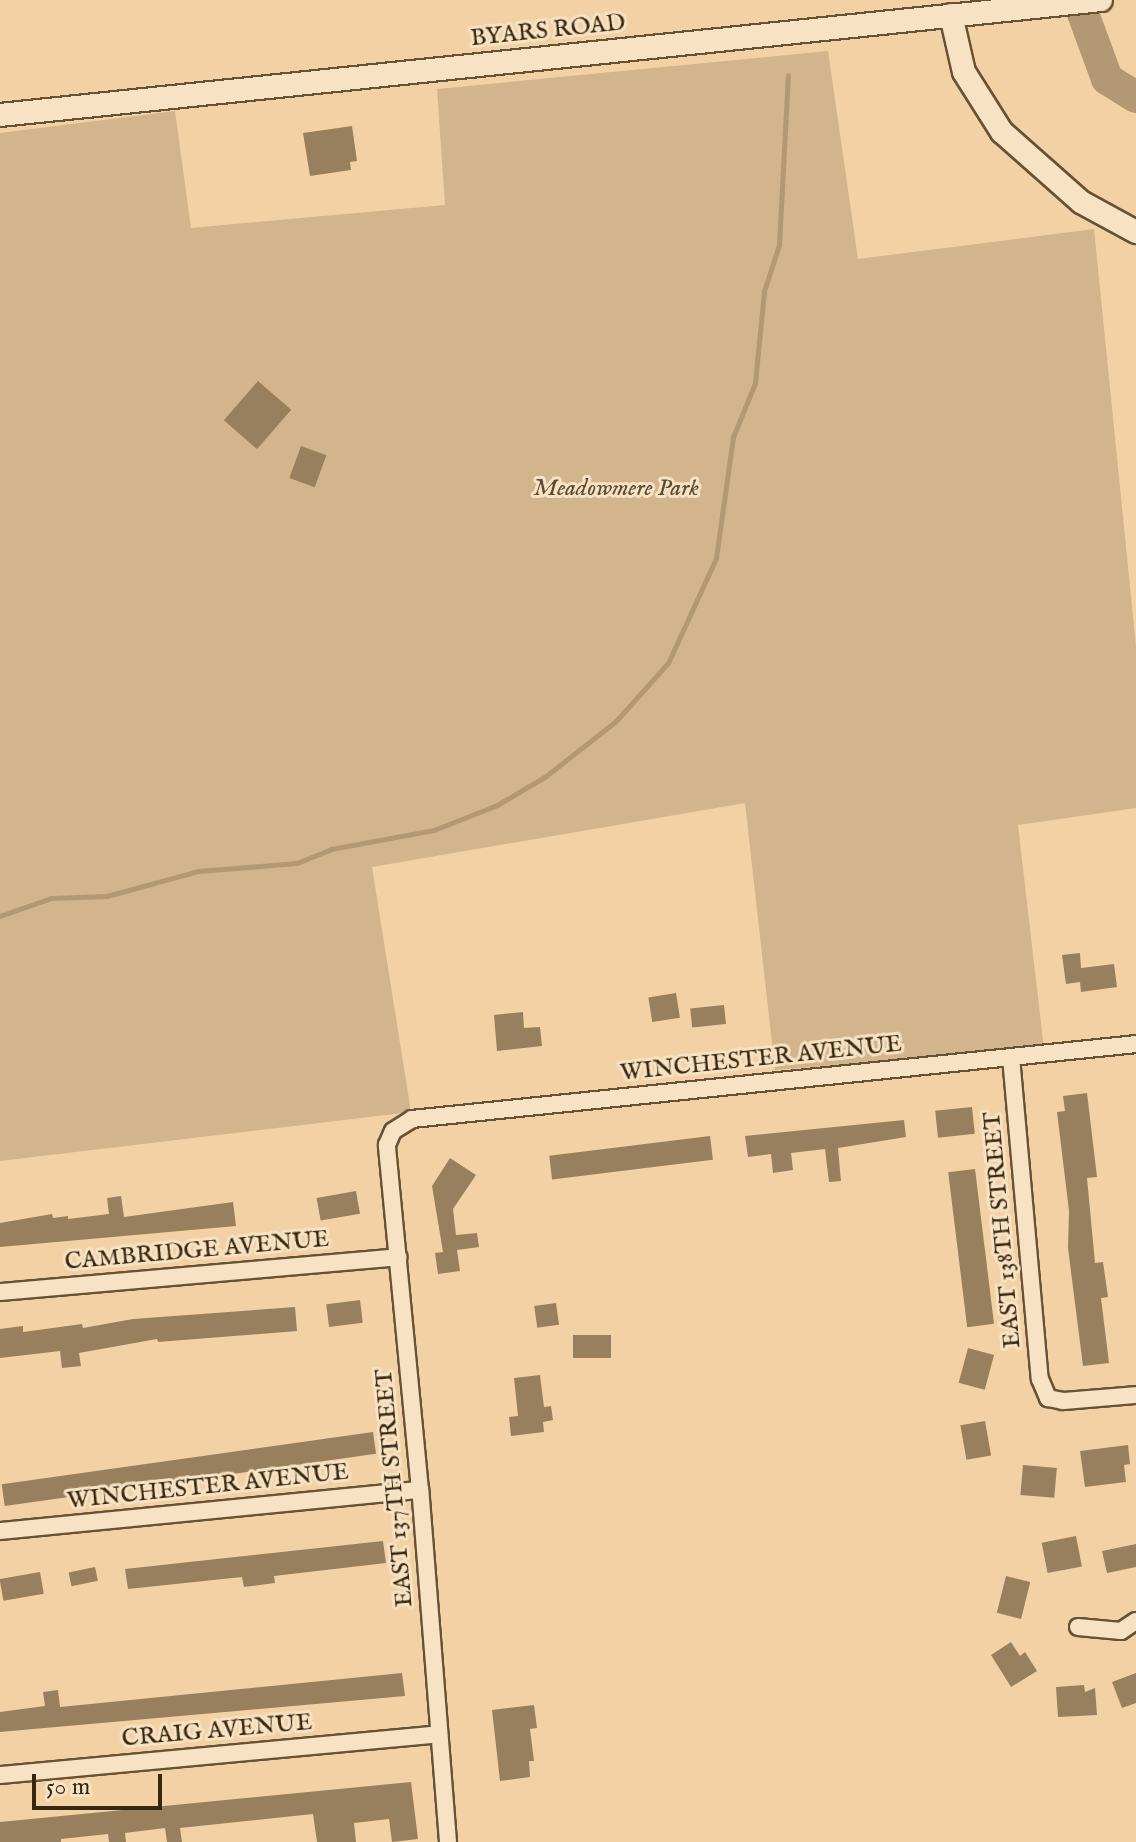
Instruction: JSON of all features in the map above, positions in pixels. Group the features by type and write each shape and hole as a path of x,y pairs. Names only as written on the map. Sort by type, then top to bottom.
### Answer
{"street":[{"name":"BYARS ROAD","path":"0,115 1101,0"},
{"path":"951,15 964,72 1002,132 1081,202 1136,232"},
{"name":"WINCHESTER AVENUE","path":"393,1131 412,1119 1136,1044"},
{"name":"EAST 138TH STREET","path":"1011,1057 1040,1379 1048,1398 1063,1401 1136,1395"},
{"name":"EAST 137TH STREET","path":"393,1131 387,1145 420,1490 448,1842"},
{"name":"CAMBRIDGE AVENUE","path":"0,1292 398,1257"},
{"name":"WINCHESTER AVENUE","path":"0,1531 420,1490"},
{"path":"1078,1627 1121,1631 1136,1621"},
{"name":"CRAIG AVENUE","path":"0,1775 439,1734"}],"green space":[{"name":"Meadowmere Park","path":"828,51 858,259 1094,229 1136,646 1136,808 1018,825 1044,1049 775,1070 745,803 372,867 411,1112 0,1161 0,133 175,111 191,228 445,205 437,89"}],"building":[{"path":"352,126 357,161 350,162 351,170 310,176 303,133"},
{"path":"258,381 291,410 257,449 224,420"},
{"path":"301,446 326,455 315,487 289,478"},
{"path":"1080,953 1081,968 1114,964 1117,987 1081,992 1080,982 1066,984 1062,955"},
{"path":"676,993 680,1018 652,1022 648,997"},
{"path":"724,1005 726,1024 692,1027 690,1009"},
{"path":"523,1012 524,1028 540,1027 542,1046 497,1051 494,1015"},
{"path":"1087,1093 1097,1177 1087,1178 1095,1263 1103,1262 1108,1297 1101,1298 1109,1363 1083,1366 1068,1248 1069,1211 1057,1112 1065,1111 1063,1096"},
{"path":"972,1107 975,1134 938,1138 935,1111"},
{"path":"904,1120 906,1137 838,1148 841,1181 829,1182 825,1149 791,1153 793,1170 773,1173 771,1154 748,1157 745,1136"},
{"path":"710,1136 713,1160 552,1180 549,1156"},
{"path":"450,1158 476,1175 453,1209 456,1235 477,1233 479,1247 457,1250 460,1271 438,1274 435,1253 443,1252 432,1186"},
{"path":"975,1169 994,1324 967,1327 948,1172"},
{"path":"356,1191 360,1214 321,1221 317,1198"},
{"path":"121,1196 124,1217 233,1202 236,1226 0,1247 0,1223 52,1214 53,1218 68,1216 68,1219 109,1214 107,1198"},
{"path":"360,1300 363,1323 329,1327 326,1304"},
{"path":"556,1303 559,1325 537,1328 534,1306"},
{"path":"295,1307 297,1331 158,1342 157,1339 79,1353 81,1366 62,1368 60,1351 0,1358 0,1329 23,1326 23,1332 82,1324 83,1328 133,1319"},
{"path":"573,1335 611,1335 611,1358 573,1358"},
{"path":"968,1348 994,1355 985,1390 959,1383"},
{"path":"540,1375 544,1407 551,1406 553,1420 543,1422 544,1432 511,1436 509,1417 518,1416 514,1378"},
{"path":"985,1421 991,1455 966,1460 960,1425"},
{"path":"373,1432 376,1454 5,1506 2,1484"},
{"path":"1128,1445 1130,1464 1124,1465 1126,1482 1085,1487 1080,1451"},
{"path":"1023,1465 1057,1468 1054,1498 1020,1495"},
{"path":"1076,1536 1082,1566 1048,1573 1042,1543"},
{"path":"383,1541 386,1563 274,1576 275,1583 244,1587 242,1577 128,1589 125,1569"},
{"path":"1136,1544 1136,1567 1107,1573 1102,1551"},
{"path":"95,1567 98,1581 72,1586 69,1573"},
{"path":"40,1572 44,1594 3,1601 0,1579"},
{"path":"1006,1576 1030,1582 1021,1619 997,1613"},
{"path":"1011,1642 1020,1656 1025,1652 1037,1671 1011,1687 991,1655"},
{"path":"402,1673 405,1696 0,1732 0,1712 45,1706 43,1692 58,1690 60,1707"},
{"path":"1136,1673 1136,1703 1122,1708 1112,1682"},
{"path":"1084,1685 1085,1692 1095,1688 1097,1715 1058,1717 1056,1687"},
{"path":"534,1705 537,1728 530,1729 534,1761 529,1761 530,1777 500,1781 492,1710"},
{"path":"411,1782 418,1839 392,1842 389,1819 354,1823 356,1842 317,1842 313,1814 180,1828 182,1842 167,1842 165,1828 125,1833 126,1842 109,1842 108,1834 61,1839 61,1842 0,1842 0,1822"}],"waterway":[{"path":"1078,0 1107,79 1136,97"},
{"path":"0,916 51,898 107,896 198,871 297,863 331,849 434,830 497,805 546,776 616,721 668,663 716,558 733,437 755,383 764,291 779,245 788,75"}]}
